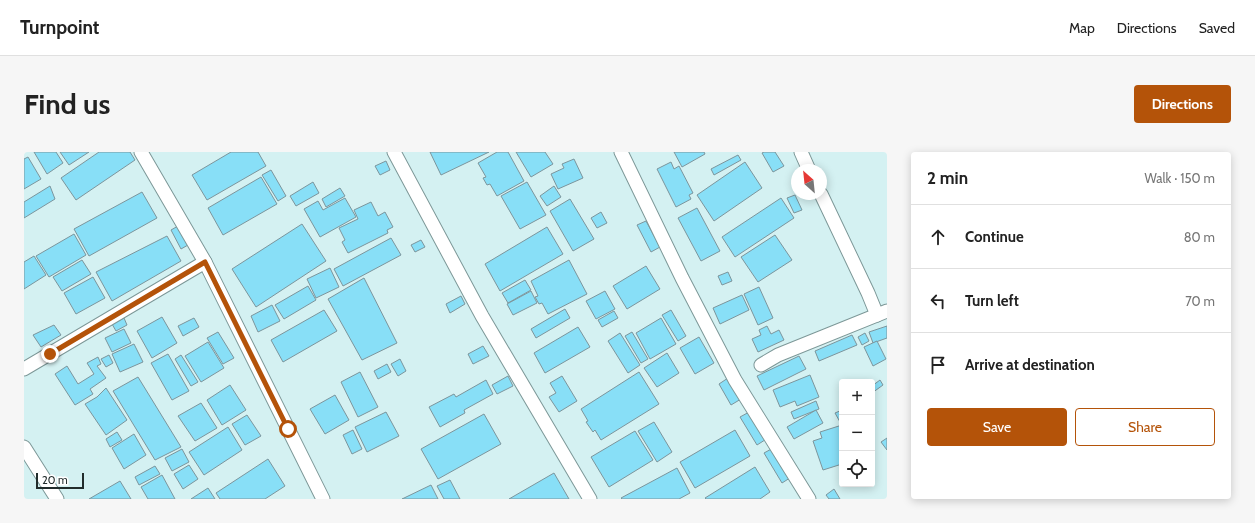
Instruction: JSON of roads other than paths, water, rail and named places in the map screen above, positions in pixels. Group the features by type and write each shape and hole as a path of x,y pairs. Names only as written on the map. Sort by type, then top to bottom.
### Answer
{"street":[{"path":"141,152 205,262 323,499"},
{"path":"394,152 482,316 590,499"},
{"path":"621,152 682,278 735,380 809,499"},
{"path":"801,152 806,164"},
{"path":"761,365 778,355 882,313 868,293 824,200"},
{"path":"24,369 205,262"},
{"path":"24,447 57,499"}]}
